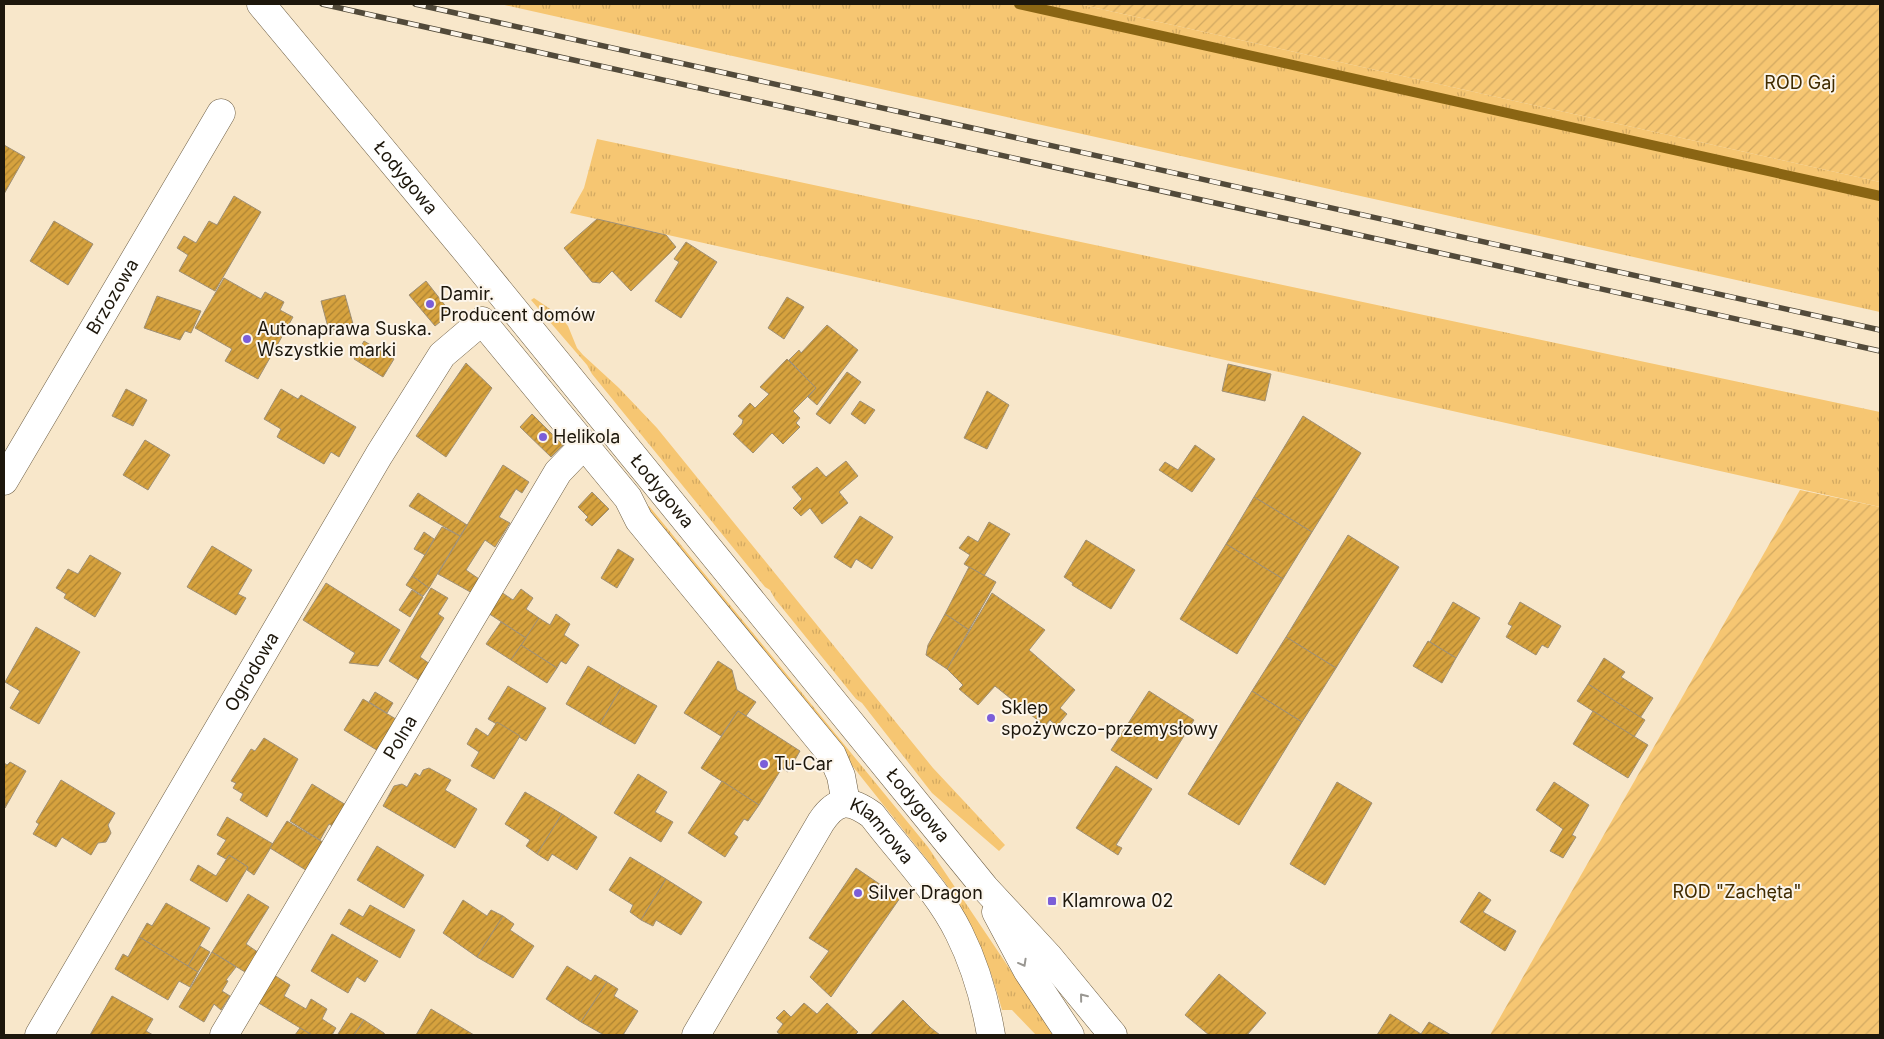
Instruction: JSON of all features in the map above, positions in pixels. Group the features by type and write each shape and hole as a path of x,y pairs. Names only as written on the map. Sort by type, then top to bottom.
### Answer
{"street":[{"name":"Łodygowa","path":"261,4 468,253 985,888 1048,956 1113,1035"},
{"name":"Brzozowa","path":"4,481 221,113"},
{"name":"Ogrodowa","path":"39,1035 379,455 442,355 482,321 584,445"},
{"path":"584,445 628,498 639,520 832,755 842,776 846,803"},
{"name":"Polna","path":"224,1035 558,472 584,445"},
{"name":"Klamrowa","path":"696,1035 821,822 831,809 846,803 862,808 872,815 927,885 958,932 980,986 992,1035"},
{"name":"Łodygowa","path":"985,888 1027,970 1070,1035"}],"green space":[{"path":"500,4 1078,4 1880,182 1880,312"},
{"name":"ROD Gaj","path":"1078,4 1880,4 1880,182"},
{"path":"597,139 1880,412 1880,507 570,213 584,188"},
{"path":"534,298 559,315 568,326 577,348 583,355 619,388 657,428 933,768 1005,845 999,851 932,793 862,703 856,699 775,599 770,590 765,587 592,374 587,365 531,300"},
{"name":"ROD \"Zachęta\"","path":"1800,490 1880,507 1880,1035 1490,1035"},
{"path":"649,506 928,847 1054,1035 1036,1035 1012,1010 1002,1010 992,976 979,943 944,881 647,508"}],"building":[{"path":"4,145 25,157 4,194"},
{"path":"234,196 261,212 215,291 179,271 188,255 177,248 184,236 196,243 209,221 217,225"},
{"path":"597,219 666,235 676,247 631,291 612,271 600,283 592,282 564,248"},
{"path":"54,221 93,244 68,285 30,261"},
{"path":"686,242 717,262 681,318 655,301 679,262 674,259"},
{"name":"Autonaprawa Suska. Wszystkie marki","path":"224,278 261,299 265,292 284,302 280,310 293,317 258,379 225,361 232,349 195,328"},
{"name":"Damir. Producent domów","path":"426,281 451,313 435,326 409,295"},
{"path":"345,295 353,324 329,331 321,301"},
{"path":"157,296 201,311 191,333 185,331 180,340 144,328"},
{"path":"787,297 804,307 784,339 768,328"},
{"path":"827,325 858,350 817,405 808,397 816,388 789,360 799,350 801,353"},
{"path":"364,341 394,359 383,377 354,359"},
{"path":"787,359 816,388 793,411 800,418 796,423 800,427 783,444 772,433 753,453 733,434 742,424 743,420 738,416 750,403 755,408 769,394 760,387"},
{"path":"466,363 492,388 446,457 416,436"},
{"path":"1228,364 1271,374 1265,401 1222,391"},
{"path":"847,372 861,382 830,424 816,414"},
{"path":"126,389 147,400 133,426 112,416"},
{"path":"281,389 298,399 301,395 356,427 339,457 331,452 324,464 277,437 281,429 264,419"},
{"path":"987,391 1009,405 987,449 964,438"},
{"path":"860,401 875,410 865,424 851,414"},
{"path":"532,414 563,445 551,457 520,427"},
{"path":"1303,416 1361,453 1312,532 1254,497"},
{"path":"145,440 170,455 148,490 123,475"},
{"path":"1195,445 1215,459 1192,492 1159,470 1165,462 1178,470"},
{"path":"846,461 858,476 839,492 848,503 822,524 810,508 801,516 793,508 802,499 792,487 817,467 826,477"},
{"path":"503,465 529,482 522,493 516,489 499,517 510,523 495,547 485,540 466,570 482,581 474,594 438,574"},
{"path":"592,492 609,509 592,526 585,520 588,517 578,507"},
{"path":"418,493 467,525 460,536 409,506"},
{"path":"1254,497 1312,532 1283,579 1226,544"},
{"path":"860,516 893,537 872,569 856,559 851,568 834,557"},
{"path":"989,522 1010,534 984,576 964,564 970,555 959,548 968,536 978,542"},
{"path":"442,527 460,536 429,588 412,576"},
{"path":"424,532 434,539 425,555 414,549"},
{"path":"1348,535 1399,567 1336,668 1286,637"},
{"path":"1086,540 1135,570 1111,609 1072,585 1073,583 1064,577"},
{"path":"1226,544 1283,579 1237,654 1180,619"},
{"path":"212,546 252,570 238,594 246,598 236,615 187,587"},
{"path":"618,549 634,559 617,588 601,578"},
{"path":"90,555 121,573 95,617 64,598 66,594 56,588 68,569 78,574"},
{"path":"969,567 996,582 969,630 945,614"},
{"path":"412,576 429,588 423,596 406,585"},
{"path":"326,583 400,630 378,666 349,663 355,653 303,620"},
{"path":"431,588 448,598 438,614 444,618 420,657 430,664 420,681 389,661"},
{"path":"521,589 533,598 526,609 539,618 526,638 488,613 501,592 513,600"},
{"path":"412,590 423,597 410,617 399,610"},
{"path":"992,593 1045,630 1029,650 1075,690 1060,708 1067,714 1057,726 1050,720 1045,726 995,686 978,705 959,689 963,685 947,669"},
{"path":"1453,602 1480,618 1456,658 1430,642"},
{"path":"1520,602 1561,626 1548,648 1542,645 1536,655 1506,637 1512,626 1508,624"},
{"path":"556,614 570,624 564,635 579,645 566,664 561,661 557,668 521,645 539,618 550,625"},
{"path":"945,614 969,630 947,669 926,655 928,645"},
{"path":"501,622 526,638 511,660 486,644"},
{"path":"36,627 80,652 39,724 10,708 20,691 5,682"},
{"path":"1286,637 1336,668 1302,722 1252,691"},
{"path":"1428,641 1456,658 1442,683 1413,666"},
{"path":"521,645 557,668 547,683 511,660"},
{"path":"1604,658 1625,672 1621,677 1653,698 1640,718 1588,684"},
{"path":"718,661 732,670 737,690 756,702 746,716 738,711 721,736 684,713"},
{"path":"588,666 622,686 600,724 566,704"},
{"path":"1588,684 1645,720 1634,737 1577,701"},
{"path":"508,686 546,708 526,741 488,719"},
{"path":"622,686 657,706 635,744 600,724"},
{"path":"1149,691 1194,720 1157,779 1111,750"},
{"path":"1252,691 1302,722 1239,825 1188,794"},
{"path":"375,692 393,703 387,713 369,702"},
{"path":"363,699 399,721 380,752 344,730"},
{"path":"738,711 800,751 788,772 782,768 759,805 701,768"},
{"path":"1593,711 1648,745 1628,778 1573,744"},
{"path":"497,722 520,736 494,779 471,766 479,752 467,744 476,728 488,736"},
{"path":"264,738 298,759 267,817 240,800 243,794 233,788 236,783 231,781 251,749 255,751"},
{"path":"10,762 26,771 5,808 4,763 7,765"},
{"path":"1116,766 1152,789 1116,845 1122,848 1118,855 1076,828"},
{"path":"429,768 451,780 445,790 477,809 455,848 383,806 394,786 402,784 407,787 415,773 420,776 423,770"},
{"path":"638,774 667,792 655,812 673,822 661,842 614,813"},
{"path":"61,780 115,813 108,825 111,833 106,842 98,843 91,855 62,837 56,847 33,834 39,824 36,822"},
{"path":"722,781 759,805 748,821 744,819 734,834 738,837 725,857 688,833"},
{"path":"1337,782 1372,803 1325,885 1290,864"},
{"path":"1554,782 1589,805 1572,835 1576,837 1563,858 1550,851 1563,829 1536,810"},
{"path":"312,784 346,805 333,826 329,824 320,840 290,821"},
{"path":"525,792 562,814 537,854 526,846 530,840 505,824"},
{"path":"562,814 597,837 577,870 552,854 548,861 537,854"},
{"path":"227,817 273,844 254,875 247,870 248,867 229,855 226,859 217,854 226,840 217,835"},
{"path":"287,821 326,844 309,872 270,848"},
{"path":"377,846 424,875 404,908 357,880"},
{"path":"229,855 248,867 227,902 190,880 198,865 216,876"},
{"path":"630,857 666,879 641,920 630,912 633,905 609,890"},
{"path":"856,868 900,898 831,997 810,977 829,951 809,938"},
{"path":"666,879 702,902 681,935 656,920 653,926 641,920"},
{"path":"1479,892 1491,900 1483,912 1516,931 1505,951 1460,922"},
{"path":"248,894 269,907 246,944 262,955 250,975 212,952"},
{"path":"463,900 487,916 491,910 503,916 477,957 443,933"},
{"path":"166,903 210,928 188,966 139,937 147,923 152,926"},
{"path":"370,905 415,930 400,958 340,924 349,909 363,917"},
{"path":"503,916 514,924 510,930 534,946 513,978 477,957"},
{"path":"332,934 378,961 365,982 357,977 348,993 311,971"},
{"path":"139,937 198,972 190,987 179,981 168,1000 115,969 123,954 128,957"},
{"path":"200,946 210,952 198,972 188,966"},
{"path":"212,952 236,967 226,980 228,981 222,991 230,996 221,1010 214,1004 204,1022 179,1007"},
{"path":"567,966 591,981 595,975 607,982 581,1022 546,999"},
{"path":"1219,974 1266,1013 1247,1035 1209,1035 1185,1015"},
{"path":"274,975 290,985 284,996 306,1009 311,999 327,1009 322,1019 336,1028 332,1035 312,1035 257,1002"},
{"path":"607,982 618,989 614,996 638,1011 623,1035 604,1035 581,1022"},
{"path":"112,996 153,1019 146,1031 153,1035 90,1035"},
{"path":"903,1000 931,1028 940,1035 870,1035"},
{"path":"804,1003 817,1014 827,1003 858,1032 855,1035 781,1035 777,1032 783,1024 776,1018 784,1010 791,1017"},
{"path":"431,1009 474,1035 416,1035"},
{"path":"351,1013 364,1020 354,1035 338,1034"},
{"path":"1390,1014 1421,1034 1429,1022 1451,1035 1377,1035"},
{"path":"364,1020 384,1033 385,1035 354,1035"},
{"path":"300,1028 312,1035 295,1035"}],"waterway":[{"path":"1019,4 1880,196"}],"railway":[{"path":"322,4 1880,351"},
{"path":"415,4 1880,330"}],"place":[{"name":"Damir. Producent domów","path":"430,304"},
{"name":"Autonaprawa Suska. Wszystkie marki","path":"247,339"},
{"name":"Helikola","path":"543,437"},
{"name":"Sklep spożywczo-przemysłowy","path":"991,718"},
{"name":"Tu-Car","path":"764,764"},
{"name":"Silver Dragon","path":"858,893"},
{"name":"Klamrowa 02","path":"1052,901"}]}
